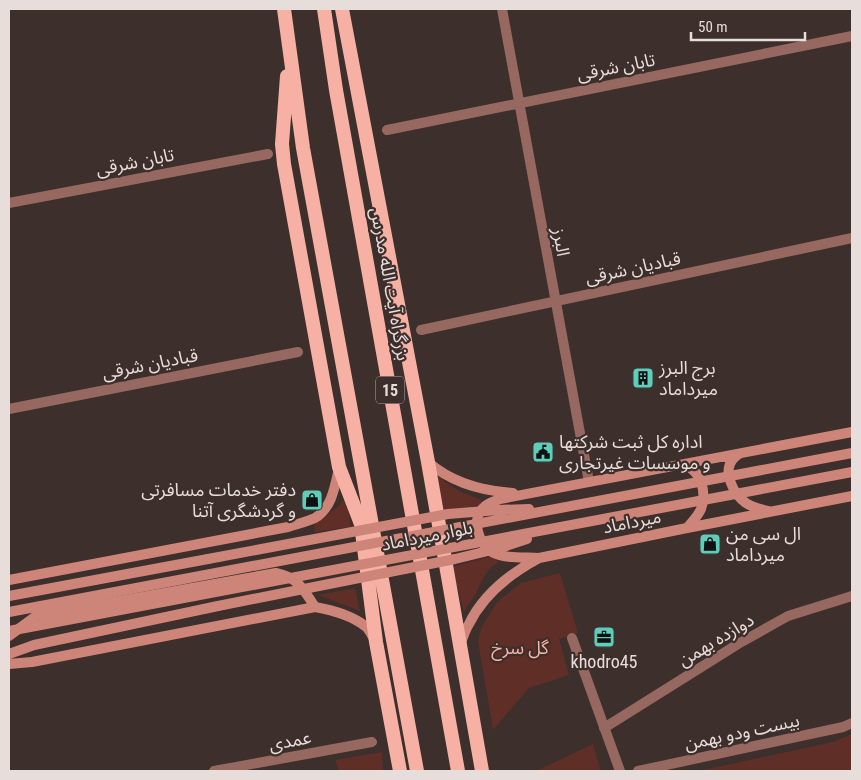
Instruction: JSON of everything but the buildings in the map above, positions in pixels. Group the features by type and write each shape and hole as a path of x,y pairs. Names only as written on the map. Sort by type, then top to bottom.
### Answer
{"highway":[{"path":"284,9 303,148 416,771"},
{"name":"بزرگراه آیت الله مدرس","path":"324,9 336,90 458,771"},
{"path":"342,9 428,462 482,771"},
{"path":"289,50 282,144 284,164 339,467 361,524 376,642 400,771"}],"main road":[{"path":"539,558 502,556 486,548 481,542 477,526 481,510 500,499 852,432"},
{"path":"740,453 733,459 730,465 732,488 745,502 771,512"},
{"name":"بلوار میرداماد","path":"9,612 852,453"},
{"path":"428,462 439,471 469,485 492,491 527,494"},
{"path":"680,465 688,466 699,476 703,494 698,515 687,528"},
{"path":"9,580 288,527 304,522 316,517 327,506 335,486 339,467"},
{"name":"بلوار میرداماد","path":"9,631 852,472"},
{"name":"میرداماد","path":"460,646 469,623 487,597 522,567 539,558 852,496"},
{"path":"9,596 448,514 560,508"},
{"path":"9,654 34,645 455,559 500,548 565,526"},
{"path":"9,636 36,616 276,572 287,575 299,583 315,607"},
{"path":"9,664 32,662 315,607 331,610 360,623 369,630 376,642"}],"street":[{"name":"البرز","path":"502,9 589,482"},
{"name":"تابان شرقی","path":"387,130 852,36"},
{"name":"تابان شرقی","path":"9,203 268,154"},
{"name":"قبادیان شرقی","path":"421,330 852,238"},
{"name":"قبادیان شرقی","path":"9,409 298,352"},
{"name":"دوازده بهمن","path":"604,728 738,644 788,616 852,596"},
{"path":"572,638 620,771"},
{"name":"بیست ودو بهمن","path":"638,771 843,727 852,722"},
{"name":"عمدی","path":"214,771 372,742"}],"green space":[{"path":"435,473 461,492 482,500 479,506 441,510"},
{"path":"346,497 351,527 315,532 314,522 332,512"},
{"path":"493,556 499,562 487,572 464,612 452,567"},
{"name":"گل سرخ","path":"560,573 578,633 559,639 569,675 529,688 493,730 478,642 481,628 497,602 521,583"},
{"path":"355,588 360,611 318,595"},
{"path":"852,734 852,771 698,771 833,742"},
{"path":"593,744 601,771 536,771"},
{"path":"382,752 383,771 339,771 335,760"}],"place":[{"name":"برج البرز میرداماد","path":"643,378"},
{"name":"اداره کل ثبت شرکتها و موسسات غیرتجاری","path":"543,452"},
{"name":"دفتر خدمات مسافرتی و گردشگری آتنا","path":"312,500"},
{"name":"ال سی من میرداماد","path":"710,544"},
{"name":"khodro45","path":"604,637"}]}
